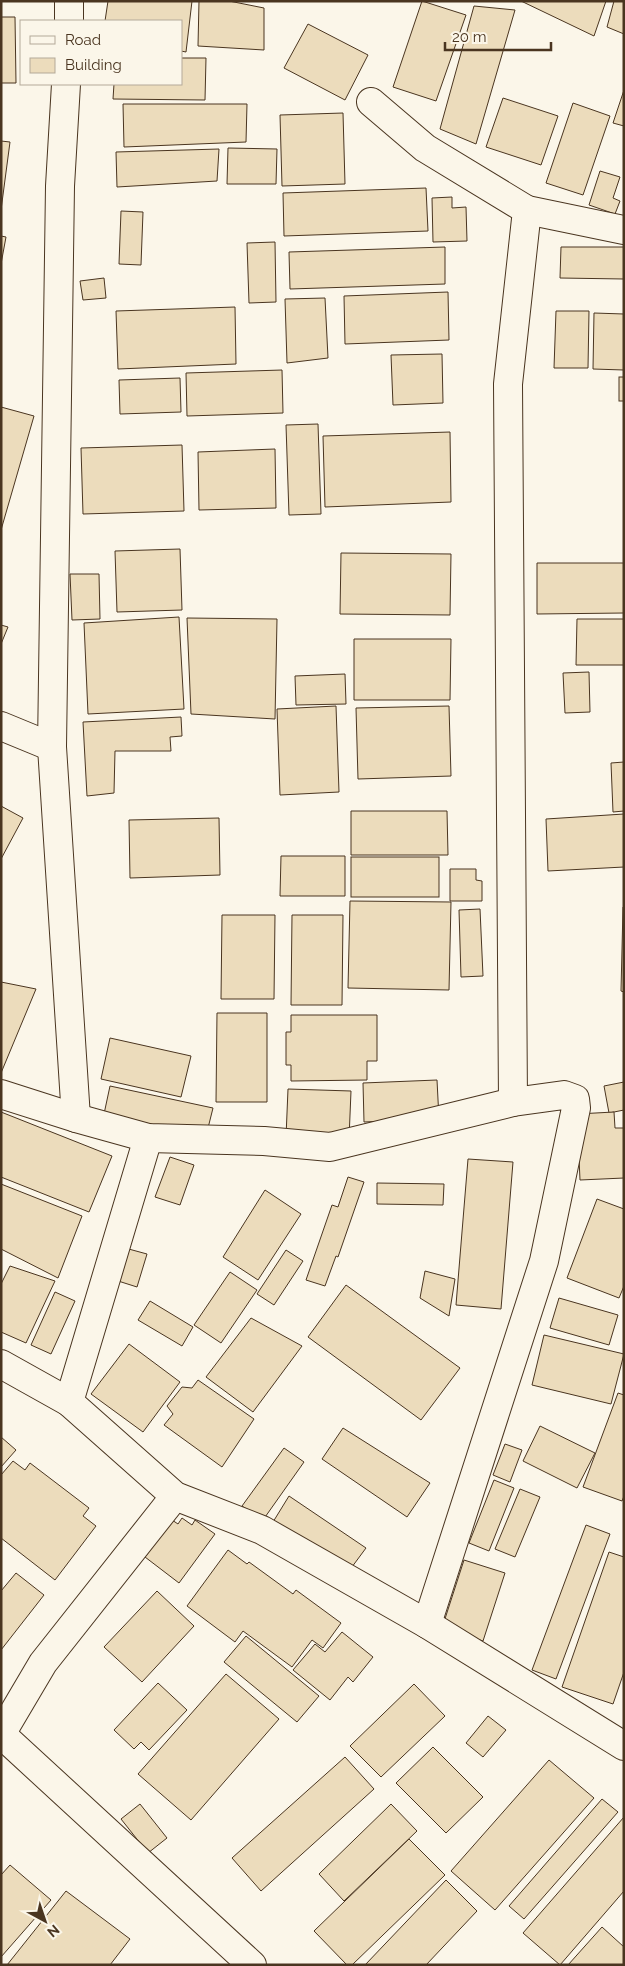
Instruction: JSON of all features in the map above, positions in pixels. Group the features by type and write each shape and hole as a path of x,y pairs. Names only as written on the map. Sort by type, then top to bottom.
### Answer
{"street":[{"path":"69,1 69,20"},
{"path":"66,85 60,186 52,747 76,1118"},
{"path":"371,102 425,148 527,210 624,230"},
{"path":"513,1102 508,384 527,210"},
{"path":"1,726 52,747"},
{"path":"1,1094 148,1138 264,1141 330,1147 513,1102 564,1095 575,1099 576,1108 544,1261 427,1624"},
{"path":"69,1402 148,1138"},
{"path":"1,1364 69,1402 174,1496 262,1530 427,1624 624,1746"},
{"path":"174,1496 43,1663 1,1734 252,1965"}],"building":[{"path":"108,1 192,1 186,52 182,51 182,20 105,20"},
{"path":"199,1 229,1 264,8 264,50 198,46"},
{"path":"422,1 466,15 436,101 393,87"},
{"path":"521,1 606,1 594,36"},
{"path":"614,1 624,1 624,34 607,27"},
{"path":"474,6 515,10 476,144 440,129"},
{"path":"1,17 15,17 16,83 1,83"},
{"path":"308,24 368,55 345,100 284,68"},
{"path":"182,58 206,58 205,100 113,99 114,85 182,85"},
{"path":"624,90 624,126 613,123"},
{"path":"503,98 558,116 541,165 486,147"},
{"path":"573,103 610,116 583,195 546,183"},
{"path":"123,104 247,104 246,142 124,147"},
{"path":"343,113 345,184 282,186 280,115"},
{"path":"1,141 10,142 1,210"},
{"path":"228,148 277,149 276,184 227,184"},
{"path":"219,149 217,181 117,187 116,152"},
{"path":"600,171 620,177 613,198 620,201 615,214 589,205"},
{"path":"426,188 428,231 284,236 283,193"},
{"path":"452,197 452,208 466,207 467,241 433,242 432,198"},
{"path":"121,211 143,212 141,265 119,264"},
{"path":"1,236 6,237 1,264"},
{"path":"275,242 276,302 249,303 247,243"},
{"path":"445,247 445,284 290,289 289,252"},
{"path":"561,247 624,247 624,279 560,278"},
{"path":"104,278 106,298 83,300 80,281"},
{"path":"448,292 449,340 345,344 344,296"},
{"path":"325,298 328,358 287,363 285,299"},
{"path":"235,307 236,364 118,369 116,311"},
{"path":"556,311 589,311 588,368 554,368"},
{"path":"594,313 624,314 624,370 593,369"},
{"path":"442,354 443,403 393,405 391,355"},
{"path":"282,370 283,413 187,416 186,373"},
{"path":"619,377 624,377 624,401 619,401"},
{"path":"180,378 181,412 120,414 119,380"},
{"path":"1,407 34,416 1,530"},
{"path":"318,424 321,514 289,515 286,425"},
{"path":"450,432 451,502 325,507 323,436"},
{"path":"182,445 184,511 83,514 81,448"},
{"path":"275,449 276,508 199,510 198,452"},
{"path":"180,549 182,610 117,612 115,551"},
{"path":"341,553 451,554 450,615 340,614"},
{"path":"537,563 624,563 624,613 537,614"},
{"path":"70,574 99,574 100,619 72,620"},
{"path":"179,617 184,709 88,714 84,623"},
{"path":"187,618 277,619 275,719 191,714"},
{"path":"577,619 624,619 624,665 576,665"},
{"path":"1,625 8,627 1,644"},
{"path":"354,639 451,639 450,700 354,700"},
{"path":"589,672 590,712 565,713 563,673"},
{"path":"345,674 346,704 296,705 295,676"},
{"path":"336,706 339,792 280,795 277,709"},
{"path":"449,706 451,776 358,779 356,708"},
{"path":"181,717 182,736 170,737 171,751 115,751 114,793 87,796 83,722"},
{"path":"624,762 624,811 613,812 611,763"},
{"path":"1,806 23,818 1,859"},
{"path":"351,811 447,811 448,855 351,855"},
{"path":"624,814 624,867 548,871 546,819"},
{"path":"219,818 220,875 130,878 129,820"},
{"path":"281,856 345,856 345,896 280,896"},
{"path":"351,857 439,857 439,897 351,897"},
{"path":"450,869 476,869 476,880 482,881 482,901 450,901"},
{"path":"350,901 451,902 449,990 348,988"},
{"path":"624,907 624,992 621,991"},
{"path":"480,909 483,976 461,977 459,910"},
{"path":"222,915 275,915 274,999 221,999"},
{"path":"292,915 343,915 342,1005 291,1005"},
{"path":"1,982 36,989 1,1073"},
{"path":"217,1013 267,1013 267,1102 216,1102"},
{"path":"291,1015 377,1015 377,1061 367,1061 367,1080 291,1081 291,1065 286,1065 286,1032 291,1032"},
{"path":"110,1038 191,1056 181,1097 101,1079"},
{"path":"437,1080 439,1119 364,1122 363,1083"},
{"path":"624,1082 624,1110 609,1113 604,1086"},
{"path":"110,1086 213,1108 206,1136 104,1114"},
{"path":"288,1089 351,1091 349,1139 286,1137"},
{"path":"1,1112 112,1156 89,1212 1,1177"},
{"path":"614,1112 615,1128 624,1128 624,1178 580,1180 577,1114"},
{"path":"170,1157 194,1165 180,1205 155,1197"},
{"path":"468,1159 513,1162 501,1309 456,1305"},
{"path":"348,1177 364,1182 338,1257 336,1256 325,1286 306,1280 332,1205 338,1207"},
{"path":"377,1183 444,1184 443,1205 377,1204"},
{"path":"1,1184 82,1216 58,1278 1,1249"},
{"path":"265,1190 301,1214 258,1280 223,1257"},
{"path":"597,1199 624,1209 624,1286 619,1298 567,1278"},
{"path":"125,1248 147,1254 137,1287 115,1280"},
{"path":"286,1250 303,1261 274,1305 257,1294"},
{"path":"10,1266 55,1281 26,1343 1,1332 1,1284"},
{"path":"425,1271 455,1279 449,1316 420,1298"},
{"path":"230,1272 257,1290 221,1343 194,1325"},
{"path":"346,1285 460,1368 421,1420 308,1337"},
{"path":"55,1292 75,1301 51,1354 31,1345"},
{"path":"559,1298 618,1315 609,1345 550,1328"},
{"path":"150,1301 193,1327 182,1346 138,1320"},
{"path":"251,1318 302,1346 253,1412 206,1377"},
{"path":"544,1335 624,1354 611,1404 532,1385"},
{"path":"129,1344 180,1382 143,1432 91,1394"},
{"path":"198,1380 254,1419 222,1467 164,1425 173,1414 167,1406 182,1387 192,1388"},
{"path":"618,1393 624,1395 624,1496 622,1501 583,1487"},
{"path":"540,1426 595,1453 577,1488 523,1461"},
{"path":"343,1428 430,1483 407,1517 322,1459"},
{"path":"1,1437 16,1450 1,1467"},
{"path":"505,1444 522,1450 510,1482 493,1475"},
{"path":"284,1448 304,1462 263,1520 242,1506"},
{"path":"13,1461 25,1470 30,1463 89,1508 83,1516 96,1526 55,1580 1,1538 1,1475"},
{"path":"494,1480 514,1488 489,1551 469,1543"},
{"path":"520,1489 540,1497 515,1557 495,1549"},
{"path":"289,1496 366,1548 346,1575 273,1522"},
{"path":"182,1518 192,1525 195,1520 215,1534 179,1583 145,1557 172,1520 178,1524"},
{"path":"586,1525 610,1534 556,1679 532,1670"},
{"path":"228,1550 247,1564 249,1562 293,1594 296,1590 341,1623 323,1648 312,1640 292,1667 243,1631 235,1642 187,1606"},
{"path":"609,1552 624,1557 624,1672 613,1704 562,1687"},
{"path":"464,1560 505,1573 483,1641 442,1628"},
{"path":"16,1573 44,1595 1,1650 1,1591"},
{"path":"157,1591 194,1626 142,1682 104,1647"},
{"path":"342,1632 373,1657 353,1682 348,1677 330,1700 293,1670 315,1644 325,1652"},
{"path":"246,1636 319,1696 297,1722 224,1662"},
{"path":"226,1674 279,1719 191,1820 138,1774"},
{"path":"158,1683 187,1710 149,1750 141,1742 134,1749 114,1730"},
{"path":"414,1684 445,1716 381,1777 350,1746"},
{"path":"488,1716 506,1730 483,1757 466,1743"},
{"path":"433,1747 483,1797 446,1833 396,1783"},
{"path":"345,1757 374,1789 261,1891 232,1858"},
{"path":"549,1760 594,1798 495,1910 451,1871"},
{"path":"602,1799 618,1812 524,1919 509,1906"},
{"path":"140,1804 167,1838 148,1853 121,1819"},
{"path":"391,1804 417,1831 344,1901 319,1874"},
{"path":"624,1817 624,1891 560,1965 523,1933"},
{"path":"409,1839 445,1875 352,1965 347,1965 314,1931"},
{"path":"10,1865 51,1900 1,1957 1,1875"},
{"path":"446,1880 477,1911 426,1965 365,1965"},
{"path":"66,1891 130,1939 110,1965 7,1965"},
{"path":"602,1927 624,1947 624,1965 568,1965"}]}
